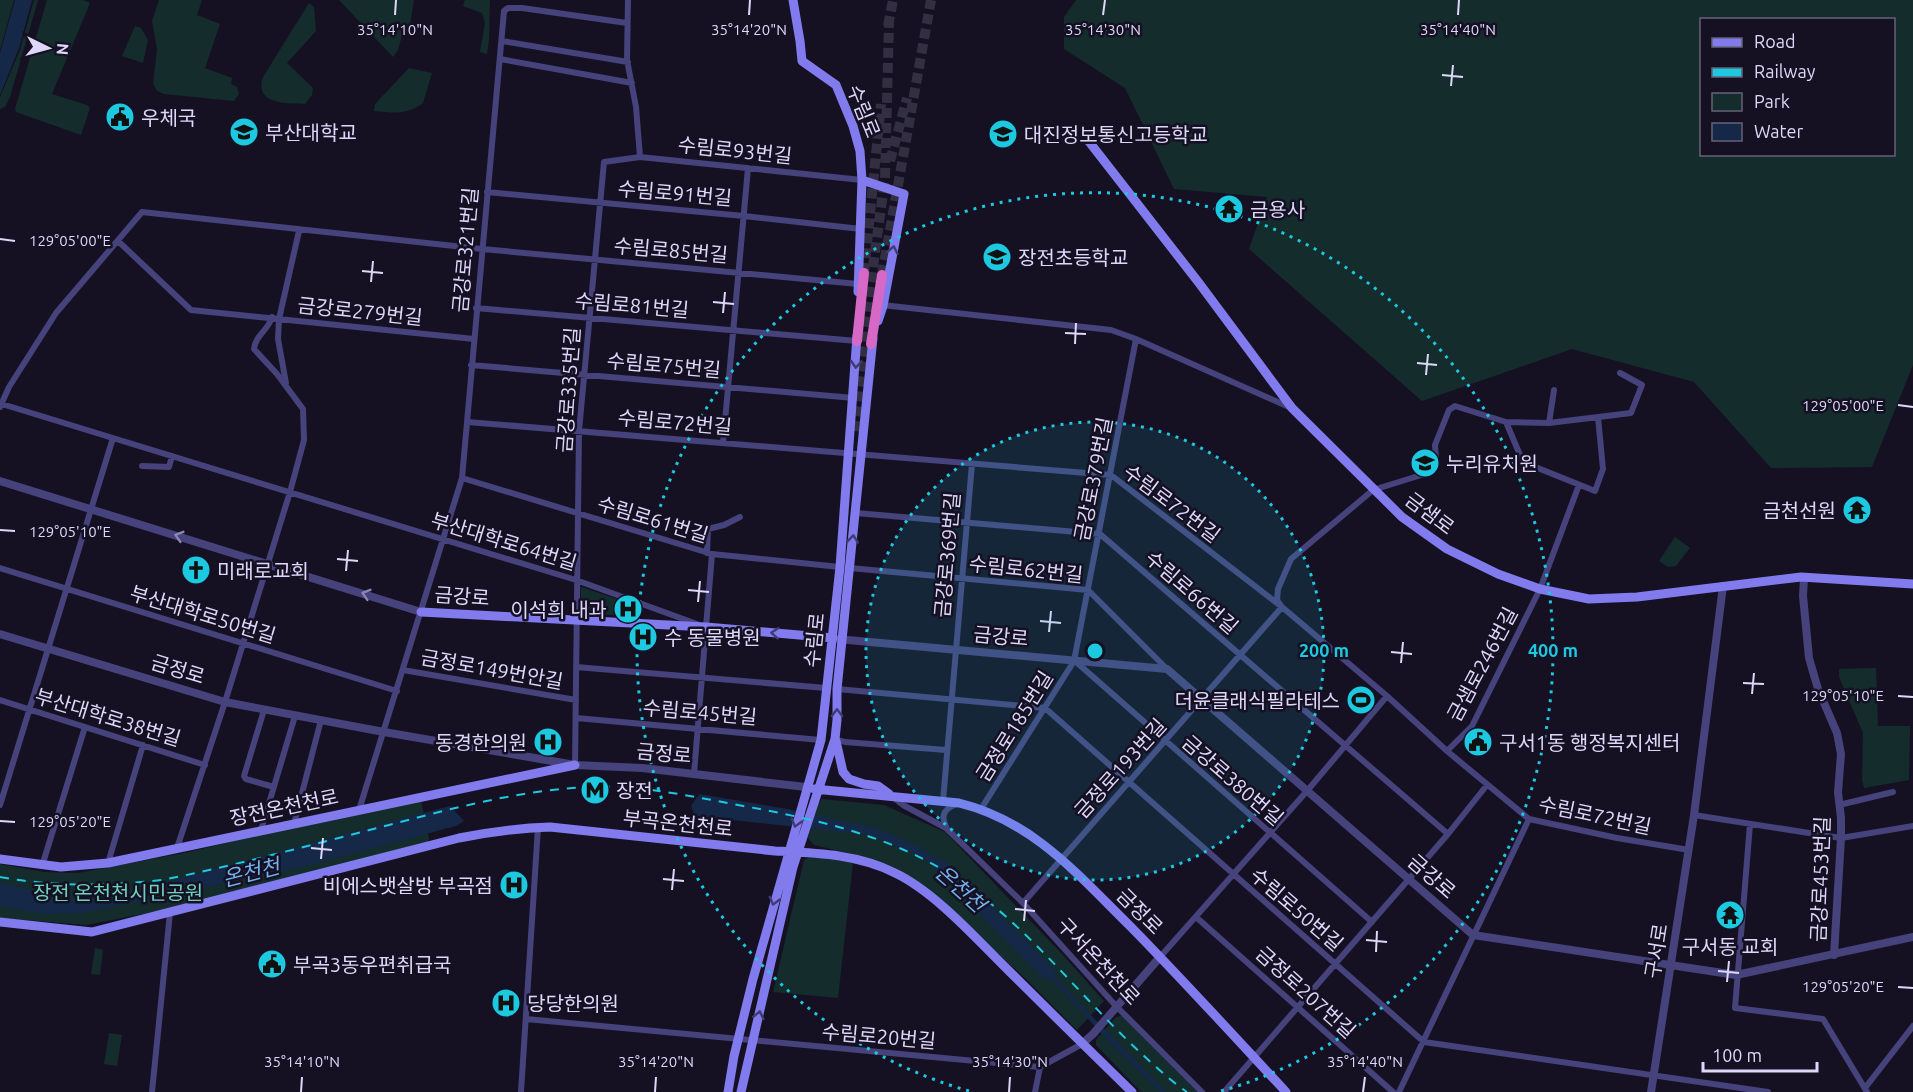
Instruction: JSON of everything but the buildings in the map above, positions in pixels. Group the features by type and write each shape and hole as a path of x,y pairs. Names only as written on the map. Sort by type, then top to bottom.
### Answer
{"highway":[{"path":"857,341 864,273"},
{"path":"871,344 880,303 882,275"}],"main road":[{"name":"수림로","path":"793,0 802,61 836,85 854,126 860,151 862,180 857,341 840,567 838,639"},
{"name":"금샘로","path":"1087,139 1199,282 1292,408 1402,517 1448,549 1498,574 1540,589 1588,599 1637,597 1804,578 1913,584"},
{"path":"862,180 904,194 880,303"},
{"name":"수림로","path":"741,1092 794,848 802,801 821,740 831,689 850,568 871,344"},
{"name":"금강로","path":"422,612 577,622 706,627 838,639"},
{"name":"수림로","path":"728,1092 738,1039 794,848 830,758 835,739 837,720 831,689"},
{"path":"835,739 843,772 849,779 878,786 891,795"},
{"name":"장전온천천로","path":"0,859 42,866 77,867 108,863 575,765"},
{"name":"금정로","path":"806,787 959,803 981,809 1038,839 1062,858 1160,957 1286,1092"},
{"name":"부곡온천천로","path":"0,922 92,932 459,838 489,832 538,827 794,848 856,858 896,873 928,894 1132,1092"}],"street":[{"path":"628,0 628,63 636,107 640,157"},
{"name":"금강로321번길","path":"422,612 462,478 504,11 508,8 522,8 627,23"},
{"path":"502,41 628,63"},
{"path":"500,59 632,83"},
{"name":"수림로93번길","path":"604,162 640,157 862,180"},
{"name":"금강로335번길","path":"575,765 579,431 604,162"},
{"path":"723,443 748,168"},
{"name":"수림로91번길","path":"487,192 861,229"},
{"path":"1,405 9,387 56,313 142,212 299,231 482,249"},
{"name":"금강로279번길","path":"275,318 299,231"},
{"name":"금강로279번길","path":"118,241 191,310 474,339"},
{"name":"수림로85번길","path":"482,249 858,284"},
{"path":"880,303 1111,330 1292,408"},
{"name":"수림로81번길","path":"477,308 857,341"},
{"path":"275,318 286,386"},
{"path":"177,848 268,564 304,440 303,409 254,349 255,339 275,318"},
{"name":"금강로379번길","path":"1074,661 1136,339"},
{"name":"수림로75번길","path":"471,365 854,398"},
{"path":"1282,607 1277,600 1278,589 1291,559 1373,490 1431,472 1436,459 1435,445 1449,410 1453,407 1506,422 1549,423 1630,413 1642,385 1620,373"},
{"path":"0,384 9,387"},
{"path":"1549,423 1554,390"},
{"name":"부산대학로64번길","path":"1,405 576,580 706,627"},
{"path":"1506,422 1523,462 1595,492 1604,469 1598,417"},
{"name":"수림로72번길","path":"467,422 1111,475 1282,607 1529,819 1617,838 1689,850"},
{"path":"0,805 113,438"},
{"path":"142,466 169,467 172,456"},
{"name":"금강로369번길","path":"955,650 972,464"},
{"name":"수림로61번길","path":"462,478 710,554 840,567"},
{"name":"금강로","path":"0,481 422,612"},
{"name":"금샘로246번길","path":"1448,751 1472,726 1540,589 1579,485"},
{"path":"856,513 1100,534"},
{"path":"694,774 706,627 710,554 708,529 724,525 740,517"},
{"name":"수림로66번길","path":"1100,534 1448,834"},
{"name":"부산대학로50번길","path":"0,568 397,691"},
{"name":"수림로62번길","path":"850,568 1088,590 1167,669"},
{"name":"금강로453번길","path":"1804,578 1803,596 1809,658 1840,747 1838,792 1841,838 1834,955"},
{"name":"구서로","path":"1651,1092 1694,815 1723,586"},
{"name":"금정로193번길","path":"1023,903 1282,607"},
{"path":"359,810 422,612"},
{"name":"금정로","path":"0,634 225,702 295,716 575,765 694,774 806,787"},
{"name":"금강로","path":"838,639 1167,669 1473,935"},
{"path":"943,801 955,650"},
{"name":"금정로185번길","path":"981,809 1074,661"},
{"name":"금강로380번길","path":"1074,661 1372,922"},
{"path":"576,667 1045,708"},
{"name":"금정로149번안길","path":"403,670 576,700"},
{"path":"1160,957 1307,791 1387,696"},
{"name":"부산대학로38번길","path":"0,700 205,765"},
{"name":"수림로50번길","path":"1045,708 1424,1042"},
{"path":"264,710 244,776 246,779 274,787"},
{"path":"261,830 295,716"},
{"name":"수림로45번길","path":"576,718 821,740"},
{"path":"294,824 321,720"},
{"path":"42,866 85,727"},
{"path":"835,739 845,742 946,750"},
{"path":"108,863 143,745"},
{"path":"1224,1092 1448,834 1487,785"},
{"name":"금강로453번길","path":"1839,805 1893,792"},
{"name":"구서온천천로","path":"891,795 903,805 946,828 1023,903 1115,1008 1202,1092"},
{"path":"946,828 943,821 944,813 949,807 959,803"},
{"path":"1694,815 1841,838 1913,826"},
{"path":"1399,1092 1529,819"},
{"path":"1750,824 1735,1008 1823,1019 1866,1090 1913,1026"},
{"path":"521,1092 538,827"},
{"path":"152,1092 170,913"},
{"name":"금정로207번길","path":"1196,917 1393,1092"},
{"path":"1473,935 1736,975 1913,937"},
{"name":"금정로","path":"1082,1044 1160,957"},
{"name":"수림로20번길","path":"526,1019 1040,1067"},
{"path":"1424,1042 1768,1092"},
{"path":"1035,1092 1040,1067 1082,1044"}],"green space":[{"path":"0,0 14,0 0,50"},
{"path":"34,0 38,0 10,97 5,107 0,109 0,97 20,50"},
{"path":"47,0 83,0 90,3 52,94 90,108 81,135 16,112 15,109"},
{"path":"159,0 202,0 197,15 220,24 205,68 232,78 231,84 237,87 239,94 234,101 164,94 157,91 153,83 157,49 152,21"},
{"path":"339,0 414,0 409,32 403,32 398,50 393,57"},
{"path":"465,0 490,0 487,54 480,52 485,23 482,13 463,6"},
{"path":"1076,0 1913,0 1913,365 1872,467 1771,468 1694,382 1572,349 1422,401 1249,249 1267,197 1174,189 1125,88 1064,49 1064,17"},
{"path":"309,3 314,7 316,31 287,63 313,88 312,95 305,104 274,101 263,93 261,86 263,77"},
{"path":"135,26 141,28 148,40 143,63 122,56"},
{"path":"409,68 432,73 423,103 411,110 394,113 374,111 375,104"},
{"path":"1675,537 1690,548 1676,566 1668,567 1659,561"},
{"path":"581,587 617,599 616,615 581,614"},
{"path":"1876,668 1878,726 1910,726 1909,780 1864,788 1862,780 1863,733 1839,677 1839,669"},
{"path":"822,799 884,805 945,832 1104,1001 1077,1030 1025,978 924,887 896,868 814,845 808,838 818,804"},
{"name":"장전 온천천시민공원","path":"421,801 429,838 428,844 178,907 86,925 0,918 0,864 44,872 78,873 184,853 320,821"},
{"path":"813,855 853,863 838,998 773,992 804,860"},
{"path":"95,948 103,950 100,975 91,974"},
{"path":"1122,1015 1198,1092 1141,1092 1096,1045 1096,1040 1115,1018"},
{"path":"109,1033 122,1035 117,1066 104,1064"}],"water":[{"path":"15,0 32,0 19,48 0,95 0,53"},
{"name":"온천천","path":"699,794 787,809 876,828 918,846 963,878 994,912 944,869 871,835 695,816 691,806"},
{"name":"온천천","path":"450,806 464,821 456,826 302,867 83,913 44,914 0,906 0,891 63,900 115,896"},
{"path":"999,916 1166,1092 1160,1092 1112,1045 1053,981"}],"waterway":[{"name":"온천천","path":"941,866 1048,973"},
{"name":"온천천","path":"0,890 27,896"}],"tunnel":[{"path":"888,26 893,0"},
{"path":"882,275 931,0"},
{"path":"854,431 885,178 889,22"},
{"path":"890,161 907,98"},
{"path":"864,273 881,104"}],"railway":[{"path":"0,877 41,883 81,884 162,880 461,807 510,796 560,789 629,788 695,797 787,814 839,827 890,844 939,867 962,882 1011,921 1159,1070 1187,1092"}],"place":[{"name":"우체국","path":"120,117"},
{"name":"부산대학교","path":"244,132"},
{"name":"대진정보통신고등학교","path":"1003,134"},
{"name":"금용사","path":"1229,209"},
{"name":"장전초등학교","path":"997,257"},
{"name":"누리유치원","path":"1425,463"},
{"name":"금천선원","path":"1857,510"},
{"name":"미래로교회","path":"196,570"},
{"name":"이석희 내과","path":"628,609"},
{"name":"수 동물병원","path":"643,637"},
{"name":"더윤클래식필라테스","path":"1361,700"},
{"name":"동경한의원","path":"548,742"},
{"name":"구서1동 행정복지센터","path":"1478,742"},
{"name":"장전","path":"595,790"},
{"name":"비에스뱃살방 부곡점","path":"514,885"},
{"name":"구서동 교회","path":"1730,915"},
{"name":"부곡3동우편취급국","path":"272,964"},
{"name":"당당한의원","path":"506,1003"}]}
